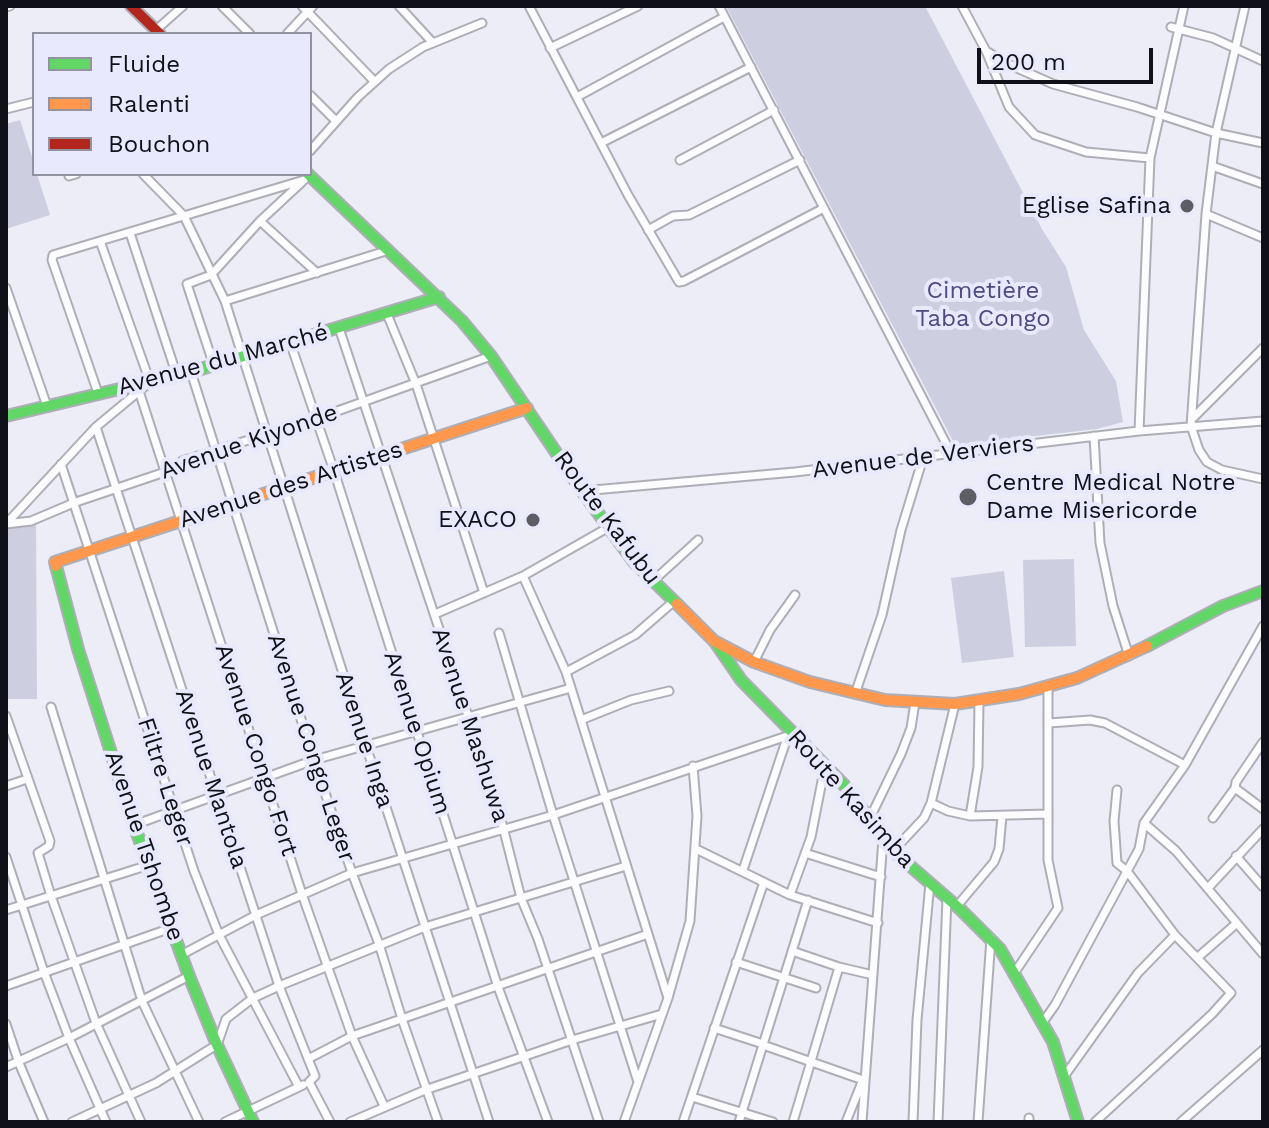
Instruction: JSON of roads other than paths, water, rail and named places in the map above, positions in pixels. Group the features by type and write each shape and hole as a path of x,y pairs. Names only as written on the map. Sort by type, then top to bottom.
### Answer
{"street":[{"path":"133,7 158,32 183,6"},
{"path":"222,6 248,32"},
{"path":"399,6 433,43"},
{"path":"529,6 648,230 679,282 824,208"},
{"path":"550,48 638,6"},
{"path":"719,6 952,455"},
{"path":"962,6 986,51 1009,107 1018,120 1039,138 1086,152 1150,158"},
{"path":"1139,431 1150,158 1184,6"},
{"path":"1245,6 1216,133 1206,214 1192,422 1199,450 1207,462 1222,470 1263,479"},
{"path":"289,32 308,8 374,81"},
{"path":"577,97 724,17"},
{"path":"312,149 374,81 433,43 482,23"},
{"path":"1171,27 1235,47 1263,61"},
{"path":"986,51 1053,84 1216,133 1263,143"},
{"path":"601,143 751,67"},
{"path":"312,97 336,121"},
{"path":"6,109 32,102"},
{"path":"680,160 774,110"},
{"path":"648,230 673,216 689,215 800,160"},
{"path":"1212,166 1263,184"},
{"name":"Avenue Inga","path":"145,176 184,216 225,301 489,1122"},
{"path":"98,393 52,257 307,177"},
{"path":"214,366 186,288 188,283 211,275 260,221 307,177"},
{"name":"Route Kafubu","path":"307,177 439,297 491,356 593,507 652,582 714,641 754,662 854,694 915,702 955,704 979,701 1048,687 1129,656 1223,606 1263,591"},
{"path":"1206,214 1263,238"},
{"path":"260,221 317,273"},
{"path":"130,233 177,376"},
{"path":"6,524 96,427 150,382 100,241"},
{"path":"225,301 389,250"},
{"path":"6,288 47,406"},
{"name":"Avenue du Marché","path":"6,416 214,366 439,297"},
{"path":"387,314 416,384 484,593"},
{"name":"Avenue Mashuwa","path":"339,328 366,401 468,716 503,827 521,898 549,969 599,1122"},
{"name":"Avenue Opium","path":"290,342 498,987 548,1122"},
{"path":"1192,422 1263,348"},
{"name":"Avenue Kiyonde","path":"6,524 31,521 165,472 182,461 315,419 491,356"},
{"name":"Avenue Congo Leger","path":"191,372 314,760 438,1122"},
{"name":"Avenue Congo Fort","path":"139,391 302,894 330,966 352,1036 384,1106"},
{"name":"Avenue des Artistes","path":"55,562 527,408"},
{"name":"Avenue de Verviers","path":"582,491 952,455 1192,422 1263,421"},
{"name":"Avenue Mantola","path":"96,427 279,986 315,1078 309,1082 330,1122"},
{"path":"1094,436 1100,543 1113,606 1129,656"},
{"path":"854,694 882,615 901,530 923,458"},
{"name":"Filtre Leger","path":"61,464 76,502 174,810 219,935 299,1087"},
{"path":"593,507 601,490"},
{"path":"435,614 523,576 609,527"},
{"path":"652,582 698,540"},
{"name":"Avenue Tshombe","path":"55,562 57,580 134,825 189,976 250,1117"},
{"path":"523,576 566,672 668,998"},
{"path":"754,662 775,623 795,595"},
{"path":"566,672 635,635 673,602"},
{"path":"1043,1022 1139,849 1144,823 1185,765 1263,626"},
{"path":"499,633 638,1082"},
{"name":"Route Kasimba","path":"714,641 741,680 790,736 844,785 893,851 991,938 1015,972 1053,1042 1078,1122"},
{"path":"1015,972 1058,908 1050,876 1048,687"},
{"path":"134,825 314,760 571,688"},
{"path":"581,720 631,700 669,691"},
{"path":"970,816 978,767 979,701"},
{"path":"869,820 901,754 911,728 915,702"},
{"path":"893,851 924,818 931,803 955,704"},
{"path":"51,707 142,1001 199,1122"},
{"path":"6,716 50,841 49,846 38,853 51,896 96,1023 141,1122"},
{"path":"1049,723 1090,720 1105,723 1185,765"},
{"path":"181,955 256,915 352,873 553,815 790,736"},
{"path":"743,870 790,736"},
{"path":"1213,818 1263,742"},
{"path":"624,1122 668,998 690,921 697,816 693,766"},
{"path":"790,895 805,853 825,766"},
{"path":"6,786 27,779"},
{"path":"1235,788 1263,809"},
{"path":"1095,1122 1231,993 1175,935 1127,871 1117,863 1114,854 1114,816 1117,790"},
{"path":"931,803 970,816 1048,814"},
{"path":"957,906 994,862 999,849 1002,816"},
{"path":"1144,823 1176,851 1263,954"},
{"path":"1208,888 1263,829"},
{"path":"862,1122 883,837"},
{"path":"696,849 790,895 878,923"},
{"path":"805,853 881,877"},
{"path":"1236,856 1263,887"},
{"path":"6,857 44,972 106,1122"},
{"path":"6,910 149,865"},
{"path":"72,1122 156,1083 217,1045 226,1019 253,998 425,927 626,866"},
{"path":"683,1122 764,882"},
{"path":"913,1122 917,1020 930,883"},
{"path":"938,1122 947,898"},
{"path":"740,1118 808,900"},
{"path":"1197,958 1237,923"},
{"path":"6,986 171,928"},
{"path":"308,1059 352,1036 648,934"},
{"path":"1063,1078 1138,973 1175,935"},
{"path":"978,1122 991,938"},
{"path":"792,951 873,975"},
{"path":"736,962 816,988"},
{"path":"793,1122 839,967"},
{"path":"6,1067 189,976"},
{"path":"350,1122 425,1090 572,1040 662,1014"},
{"path":"6,1024 44,1122"},
{"path":"714,1028 863,1078"},
{"path":"1181,1122 1263,1050"},
{"path":"846,1122 863,1078"},
{"path":"225,1122 250,1117 309,1082"},
{"path":"692,1097 740,1118 773,1122"}],"place":[{"name":"Eglise Safina","path":"1187,206"},
{"name":"Centre Medical Notre Dame Misericorde","path":"968,497"},
{"name":"EXACO","path":"533,520"}],"park label":[{"name":"Cimetière Taba Congo","path":"983,305"}]}
